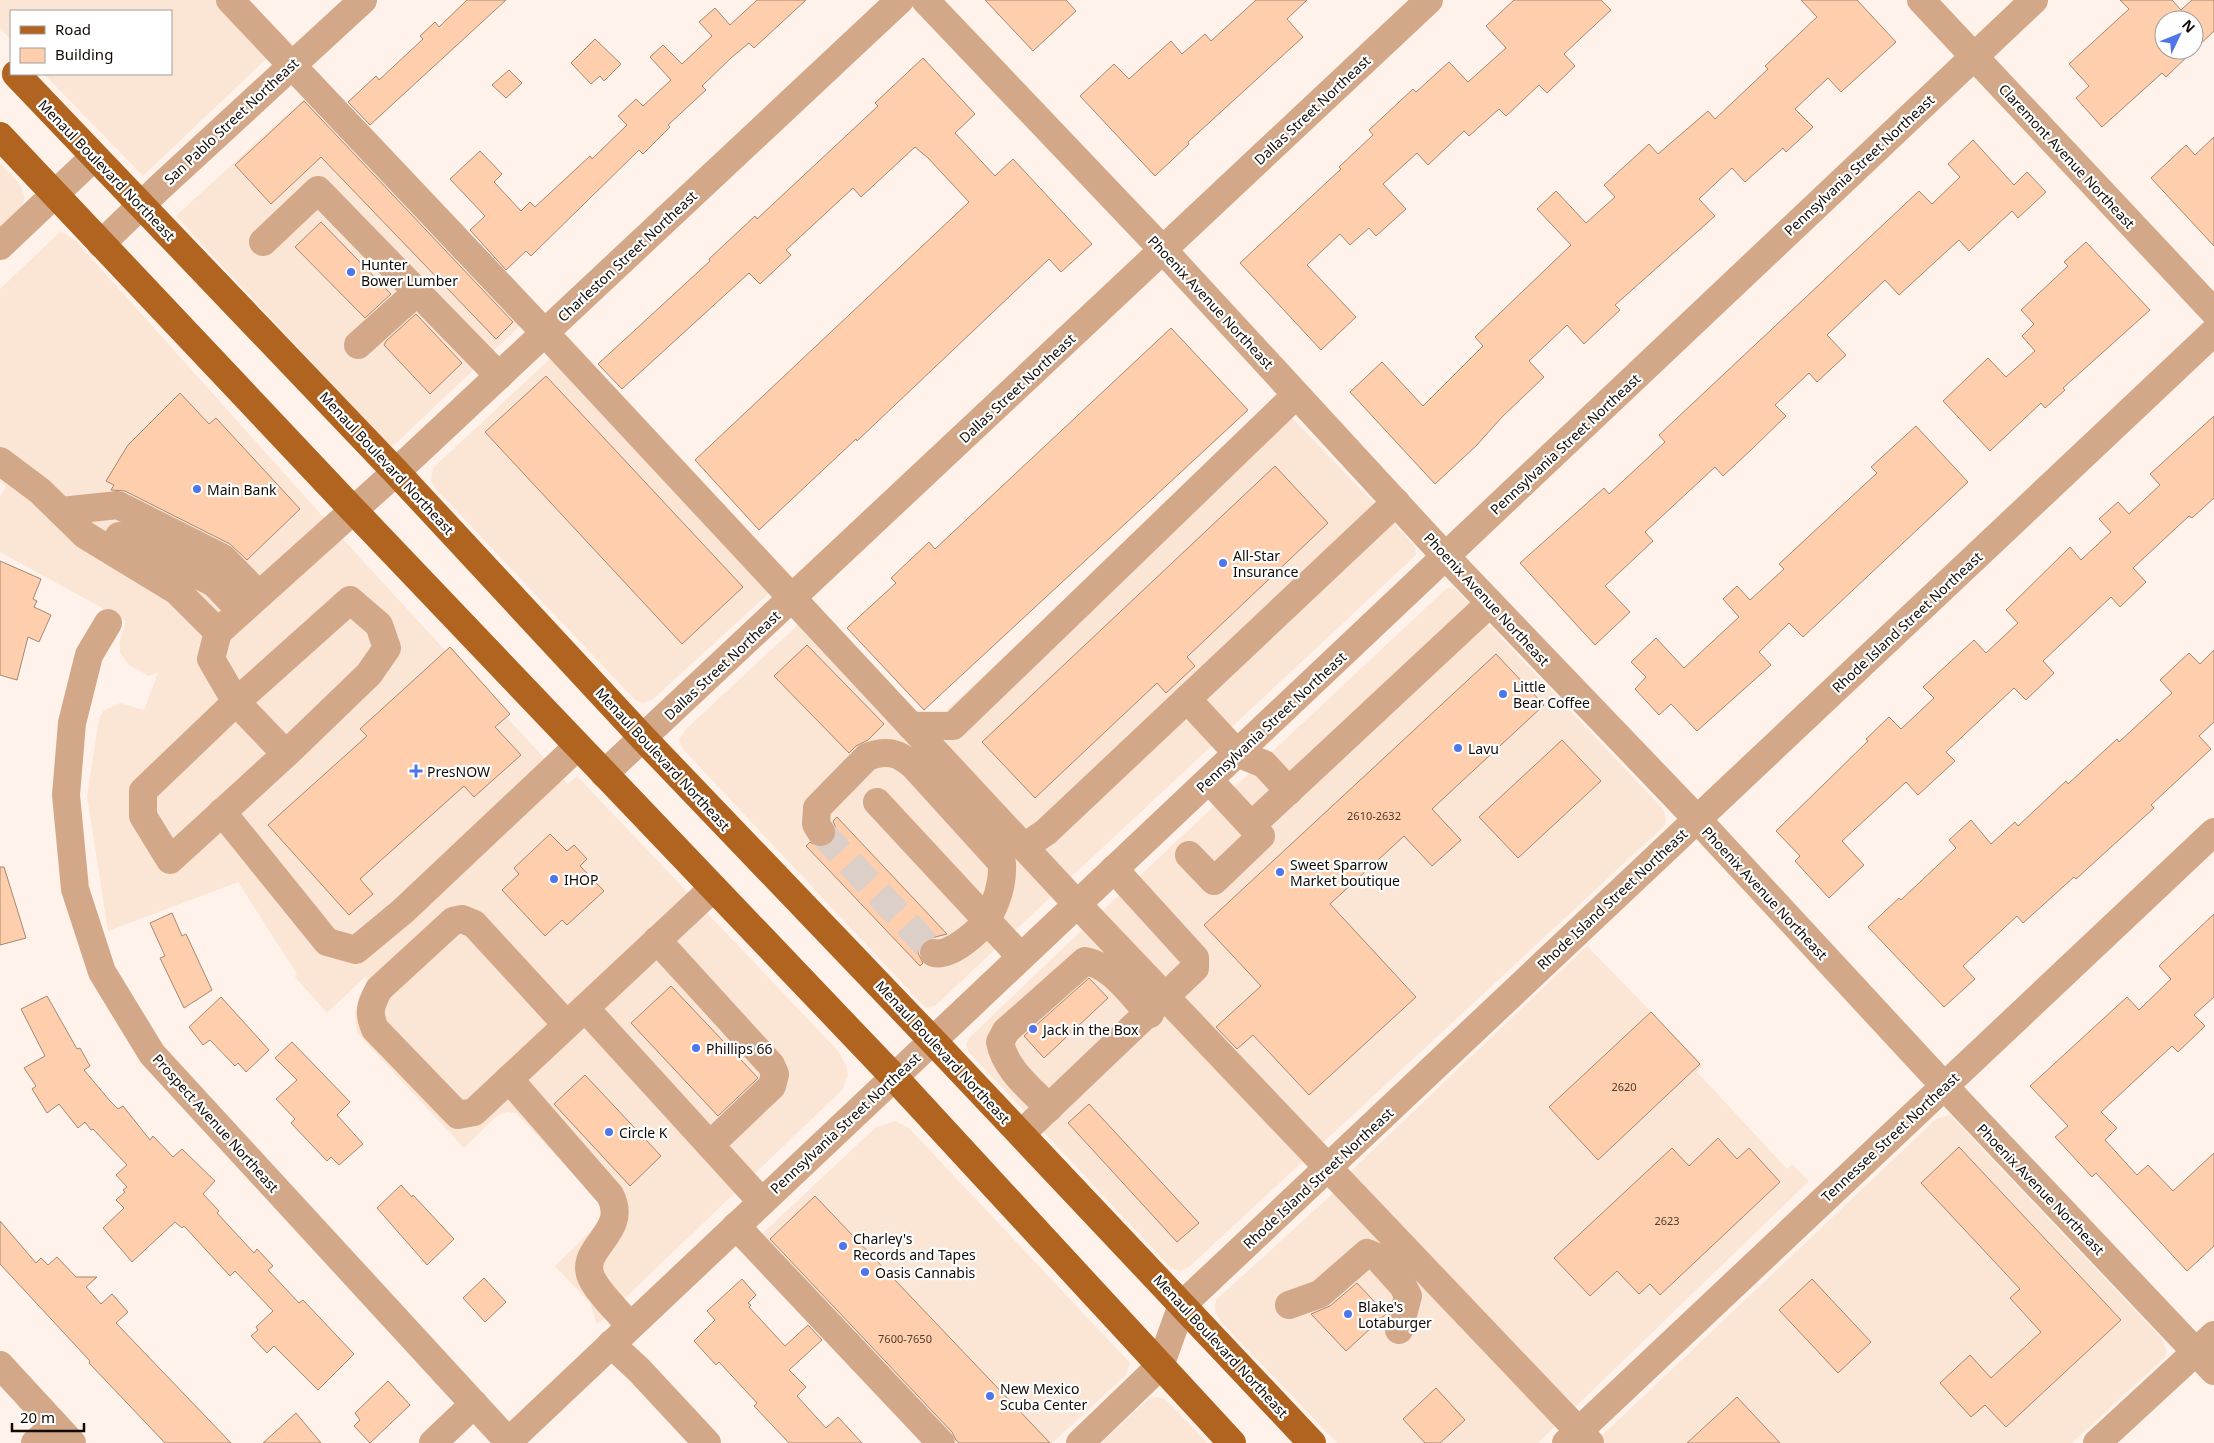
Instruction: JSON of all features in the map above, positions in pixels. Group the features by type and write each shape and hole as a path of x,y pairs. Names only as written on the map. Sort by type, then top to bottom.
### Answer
{"main road":[{"path":"0,57 10,68"},
{"name":"Menaul Boulevard Northeast","path":"17,75 396,472 643,738 932,1040 1312,1443"},
{"path":"0,136 55,192 101,244 354,511 894,1077 1232,1443"}],"street":[{"path":"230,0 293,64 1077,904 1158,1005 1328,1168 1578,1439"},
{"name":"San Pablo Street Northeast","path":"101,244 140,205 363,0"},
{"name":"Charleston Street Northeast","path":"218,632 354,511 900,0"},
{"name":"Phoenix Avenue Northeast","path":"925,0 1164,251 1490,603 1697,819 1944,1086 2208,1352"},
{"name":"Dallas Street Northeast","path":"604,774 1164,251 1429,0"},
{"name":"Claremont Avenue Northeast","path":"1921,0 2214,312"},
{"name":"Pennsylvania Street Northeast","path":"507,1442 2034,0"},
{"path":"1,244 94,157"},
{"path":"263,242 318,190 499,376"},
{"path":"358,345 417,292"},
{"name":"Rhode Island Street Northeast","path":"1080,1443 1160,1366 1182,1306 2214,332"},
{"path":"911,726 953,726 1296,395"},
{"path":"0,461 40,491 72,522 177,591 218,632 211,659 236,702 286,754"},
{"path":"1024,847 1046,832 1396,502"},
{"path":"72,522 118,505 223,558 250,604"},
{"path":"350,600 379,625 387,648 369,674 286,754 170,860 143,816 143,791 236,702 350,600"},
{"path":"1252,825 1490,603"},
{"name":"Prospect Avenue Northeast","path":"108,623 89,655 75,713 66,795 75,890 102,972 152,1054 507,1442"},
{"path":"1187,699 1237,753 1264,764 1289,791"},
{"path":"222,812 327,942 356,950 403,911 578,746"},
{"path":"819,820 882,771 894,765 914,766 1002,863 1000,886 986,920 951,950 940,954 934,953"},
{"path":"1189,855 1214,881 1261,836 1209,780"},
{"path":"877,802 1021,957"},
{"name":"Tennessee Street Northeast","path":"1578,1439 1944,1086 2214,832"},
{"path":"1021,1134 1195,968 1194,958 1114,869"},
{"path":"713,888 576,1017 474,1112 458,1115 375,1029 370,1017 372,1004 379,989 453,921 462,919 474,924 576,1017 710,1145 762,1202"},
{"path":"658,940 771,1065 775,1074 772,1086 710,1145"},
{"path":"1049,1108 1002,1055 1000,1042 1006,1031 1085,961 1096,963 1106,968 1158,1005"},
{"path":"509,1079 610,1195 616,1206 614,1225 593,1252 589,1266 593,1281 630,1326"},
{"path":"736,1226 940,1443"},
{"path":"1289,1305 1320,1294 1366,1253 1377,1257 1403,1286 1408,1296 1400,1330"},
{"path":"611,1344 639,1370 707,1443"},
{"path":"2098,1443 2208,1352"},
{"path":"0,1365 63,1434 35,1443"},
{"path":"433,1443 474,1404"}],"shaded area":[{"path":"0,0 217,0 269,56 143,176 45,75 172,75 172,10 10,10 10,39 0,28"},
{"path":"311,92 526,320 391,448 176,216"},
{"path":"0,163 21,186 25,198 21,207 0,228"},
{"path":"61,231 76,241 352,549 568,784 577,776 838,1051 846,1065 848,1075 842,1090 597,1325 590,1303 555,1266 599,1223 603,1212 601,1203 516,1113 507,1112 498,1115 464,1148 357,1033 355,1014 359,996 367,983 366,976 327,1013 295,977 297,974 238,882 108,931 87,796 99,719 103,711 120,703 144,710 158,673 149,676 129,665 120,653 120,640 126,621 0,552 0,497 6,486 0,481 0,289"},
{"path":"552,357 769,587 768,594 652,700 643,703 634,699 436,489 431,481 433,468"},
{"path":"1276,401 1415,546 1416,555 1068,880 904,710 946,711"},
{"path":"1447,588 1455,589 1664,810 1666,821 1663,827 1189,1267 1180,1271 1171,1268 968,1051 966,1044 970,1037 1102,911"},
{"path":"801,622 1057,891 936,1005 927,1008 921,1003 683,749 679,740 685,730"},
{"path":"1587,946 1703,1065 1697,1072 1787,1169 1792,1164 1809,1181 1538,1443 1337,1443 1221,1322 1215,1311 1216,1300 1341,1186 1350,1172"},
{"path":"1950,1115 2162,1339 2167,1352 2164,1358 2072,1443 1594,1443 1936,1119"},
{"path":"895,1121 909,1128 1130,1363 1126,1375 1052,1443 924,1443 762,1234 875,1128"},
{"path":"1150,1398 1165,1399 1207,1443 1101,1443"}],"building":[{"path":"467,0 506,0 370,125 348,102 376,76 379,80 423,39 420,36 435,22 439,27"},
{"path":"757,0 806,0 754,48 749,43 732,57 702,86 706,90 668,125 670,127 643,154 639,150 531,256 526,251 506,270 470,230 485,216 450,179 480,151 502,174 494,182 521,211 530,202 535,207 590,156 592,159 627,125 618,116 636,99 643,106 671,80 650,57 663,45 682,64 712,36 699,22 715,8 730,25"},
{"path":"985,0 1066,0 1076,11 1033,51"},
{"path":"1256,0 1307,0 1287,19 1303,37 1188,142 1189,144 1155,176 1080,96 1114,64 1129,79 1171,41 1182,54 1205,34 1211,41"},
{"path":"1514,0 1601,0 1611,10 1564,54 1575,66 1547,93 1539,85 1506,116 1499,109 1469,136 1464,131 1428,165 1417,153 1383,184 1406,209 1376,236 1369,228 1350,245 1340,234 1307,265 1356,317 1321,350 1240,263 1341,169 1339,167 1373,135 1369,130 1413,89 1416,92 1449,62 1468,82 1506,48 1486,26"},
{"path":"1801,0 1857,0 1896,42 1841,92 1828,78 1795,109 1813,127 1786,152 1783,148 1745,182 1732,168 1699,199 1715,216 1615,305 1620,310 1584,344 1567,325 1529,361 1544,377 1502,417 1476,446 1435,484 1350,392 1382,362 1423,406 1483,346 1475,337 1571,245 1537,209 1556,191 1586,223 1615,197 1604,185 1649,144 1658,154 1708,111 1715,119 1768,69 1765,66 1817,17"},
{"path":"2120,0 2172,0 2181,10 2154,10 2154,60 2184,60 2166,77 2162,73 2102,127 2076,98 2089,86 2069,64 2129,9"},
{"path":"2192,0 2214,0 2214,31 2204,41 2204,10 2181,10"},
{"path":"595,39 621,64 604,81 600,76 591,84 571,63"},
{"path":"923,58 975,114 955,133 995,176 1013,159 1092,244 1061,272 1049,259 857,441 856,439 759,530 695,460 969,202 928,158 915,147 861,197 853,188 786,250 791,255 760,284 749,273 622,389 598,364 710,261 709,259 755,216 757,219 878,106 875,103"},
{"path":"509,70 522,83 506,98 492,85"},
{"path":"304,101 513,322 496,339 321,157 271,204 235,165"},
{"path":"2214,137 2214,246 2151,178 2186,145 2195,155"},
{"path":"1973,140 2014,185 2027,172 2046,192 2018,218 2012,211 1969,251 1959,240 1899,295 1885,280 1827,335 1846,355 1817,382 1809,373 1775,405 1786,416 1752,449 1723,476 1715,467 1645,532 1653,541 1605,586 1630,612 1595,645 1520,563 1604,488 1609,494 1665,442 1659,435 1919,191 1932,204 1960,177 1948,164"},
{"path":"321,222 391,294 365,318 295,247"},
{"path":"2086,242 2150,310 2063,388 2065,390 2045,408 2041,403 1990,451 1943,401 1988,358 2006,377 2035,351 2022,336 2034,324 2021,310 2068,266 2064,262"},
{"path":"416,314 462,363 430,394 384,345"},
{"path":"1171,328 1248,410 924,710 847,628 896,583 891,578 929,542 935,549"},
{"path":"546,376 743,587 682,644 485,432"},
{"name":"Main Bank","path":"180,393 209,424 216,418 300,509 247,560 230,544 125,491 111,490 114,485 106,481 128,445"},
{"path":"2214,416 2214,498 2192,518 2189,516 2133,568 2146,582 2120,607 2111,597 2043,661 2054,673 2026,700 2014,688 1946,752 1955,761 1918,795 1906,782 1842,841 1864,865 1829,898 1795,861 1800,856 1776,831 1868,741 1866,739 1889,717 1901,729 1934,698 1923,687 1974,640 1986,653 2018,623 2006,610 2070,547 2081,560 2111,532 2099,519 2118,502 2129,514 2160,485 2150,474"},
{"path":"1916,426 1968,482 1803,637 1789,623 1759,652 1771,665 1697,731 1671,704 1659,715 1635,689 1646,677 1631,662 1656,638 1684,668 1739,617 1723,599 1737,586 1750,600 1784,569 1779,564 1877,473 1871,467"},
{"path":"1275,466 1328,523 1187,657 1195,666 1166,693 1157,683 1035,798 982,742"},
{"path":"0,561 41,579 33,599 37,601 34,607 51,615 39,642 28,637 17,680 0,675"},
{"path":"807,645 884,724 868,740 856,746 849,753 774,676"},
{"name":"PresNOW","path":"450,647 510,714 495,727 521,755 474,797 464,786 360,879 373,894 349,915 268,825 367,736 360,729"},
{"path":"2214,650 2214,722 2199,736 2211,749 2151,805 2154,808 2076,879 2074,877 2023,923 2017,916 1963,966 1975,979 1944,1007 1868,927 1899,898 1901,900 1956,848 1949,840 1971,820 1991,844 2015,822 2018,826 2066,781 2068,784 2117,739 2119,742 2172,693 2160,680 2189,653 2200,664"},
{"path":"1496,654 1544,705 1432,809 1461,840 1432,866 1404,836 1330,904 1416,997 1309,1095 1253,1035 1237,1049 1216,1027 1261,986 1204,925"},
{"path":"1562,740 1601,781 1518,858 1479,817"},
{"path":"837,817 947,934 927,939 921,944 918,953 923,963 920,966 806,846 810,842 821,848 830,845 835,839 837,831 833,821"},
{"path":"550,834 567,851 574,845 587,859 580,866 604,891 567,925 562,920 545,936 502,890 519,874 514,868"},
{"path":"0,867 4,867 26,938 0,945"},
{"path":"172,913 182,936 186,934 212,990 184,1008 160,958 165,956 150,923"},
{"path":"2214,914 2214,997 2194,1015 2205,1026 2178,1052 2172,1046 2101,1112 2117,1128 2105,1140 2137,1175 2148,1165 2173,1191 2214,1153 2214,1246 2187,1271 2096,1173 2092,1177 2055,1137 2068,1126 2030,1086 2127,997 2139,1010 2171,979 2159,966"},
{"path":"1089,978 1108,998 1044,1058 1024,1036"},
{"path":"671,986 758,1078 718,1116 631,1023"},
{"path":"47,996 77,1049 80,1048 90,1066 84,1070 110,1101 118,1109 123,1106 150,1140 153,1136 173,1157 182,1149 215,1181 203,1194 219,1211 217,1213 254,1253 257,1249 273,1266 268,1270 299,1303 303,1300 354,1354 318,1390 274,1346 267,1353 251,1336 258,1330 256,1327 273,1311 235,1271 230,1276 184,1226 182,1228 175,1222 132,1262 103,1228 124,1208 116,1200 125,1192 123,1190 127,1187 116,1175 127,1165 85,1122 78,1128 59,1104 47,1113 32,1089 36,1086 24,1068 45,1056 21,1009"},
{"path":"221,997 269,1050 246,1072 238,1063 235,1066 210,1040 203,1045 189,1027"},
{"path":"1651,1012 1700,1064 1598,1160 1549,1107"},
{"path":"292,1042 350,1102 337,1115 363,1144 339,1165 331,1157 327,1161 291,1123 295,1119 276,1099 297,1080 275,1058"},
{"name":"Circle K","path":"585,1075 661,1156 630,1186 554,1104"},
{"path":"1089,1104 1199,1223 1177,1242 1068,1123"},
{"path":"1718,1138 1737,1159 1749,1148 1780,1182 1660,1295 1650,1284 1639,1294 1617,1271 1590,1296 1554,1258 1672,1148 1689,1166"},
{"path":"1959,1147 2121,1320 2006,1427 1985,1405 1971,1417 1940,1383 1970,1355 1991,1378 2041,1332 2010,1298 2020,1289 1921,1183"},
{"path":"401,1185 412,1197 413,1195 454,1239 427,1265 377,1208"},
{"path":"815,1196 1050,1443 959,1443 956,1440 952,1432 770,1239"},
{"path":"0,1221 36,1263 41,1258 48,1265 57,1257 76,1277 97,1277 86,1287 101,1304 112,1294 128,1312 116,1323 231,1443 165,1443 89,1363 90,1361 0,1264"},
{"path":"484,1278 506,1302 485,1322 463,1298"},
{"path":"742,1279 756,1295 748,1303 751,1305 749,1307 785,1346 808,1325 822,1340 789,1370 806,1387 797,1396 826,1428 838,1417 862,1443 789,1443 754,1406 757,1403 719,1362 716,1365 694,1341 715,1320 707,1311"},
{"path":"1812,1279 1871,1342 1838,1373 1779,1310"},
{"name":"Blake's Lotaburger","path":"1357,1283 1386,1314 1346,1351 1311,1314 1330,1306"},
{"path":"388,1381 410,1405 370,1443 354,1426 360,1420 355,1413"},
{"path":"1436,1388 1465,1420 1440,1443 1425,1443 1403,1419"},
{"path":"1737,1397 1780,1443 1687,1443"},
{"path":"296,1413 321,1443 263,1443"}],"tunnel":[{"path":"821,832 934,953"}],"place":[{"name":"Hunter Bower Lumber","path":"351,272"},
{"name":"Main Bank","path":"197,489"},
{"name":"All-Star Insurance","path":"1223,563"},
{"name":"Little Bear Coffee","path":"1503,694"},
{"name":"Lavu","path":"1458,748"},
{"name":"PresNOW","path":"416,771"},
{"name":"Sweet Sparrow Market boutique","path":"1280,872"},
{"name":"IHOP","path":"554,879"},
{"name":"Jack in the Box","path":"1033,1029"},
{"name":"Phillips 66","path":"696,1048"},
{"name":"Circle K","path":"609,1132"},
{"name":"Charley's Records and Tapes","path":"843,1246"},
{"name":"Oasis Cannabis","path":"865,1272"},
{"name":"Blake's Lotaburger","path":"1348,1314"},
{"name":"New Mexico Scuba Center","path":"990,1396"}]}
